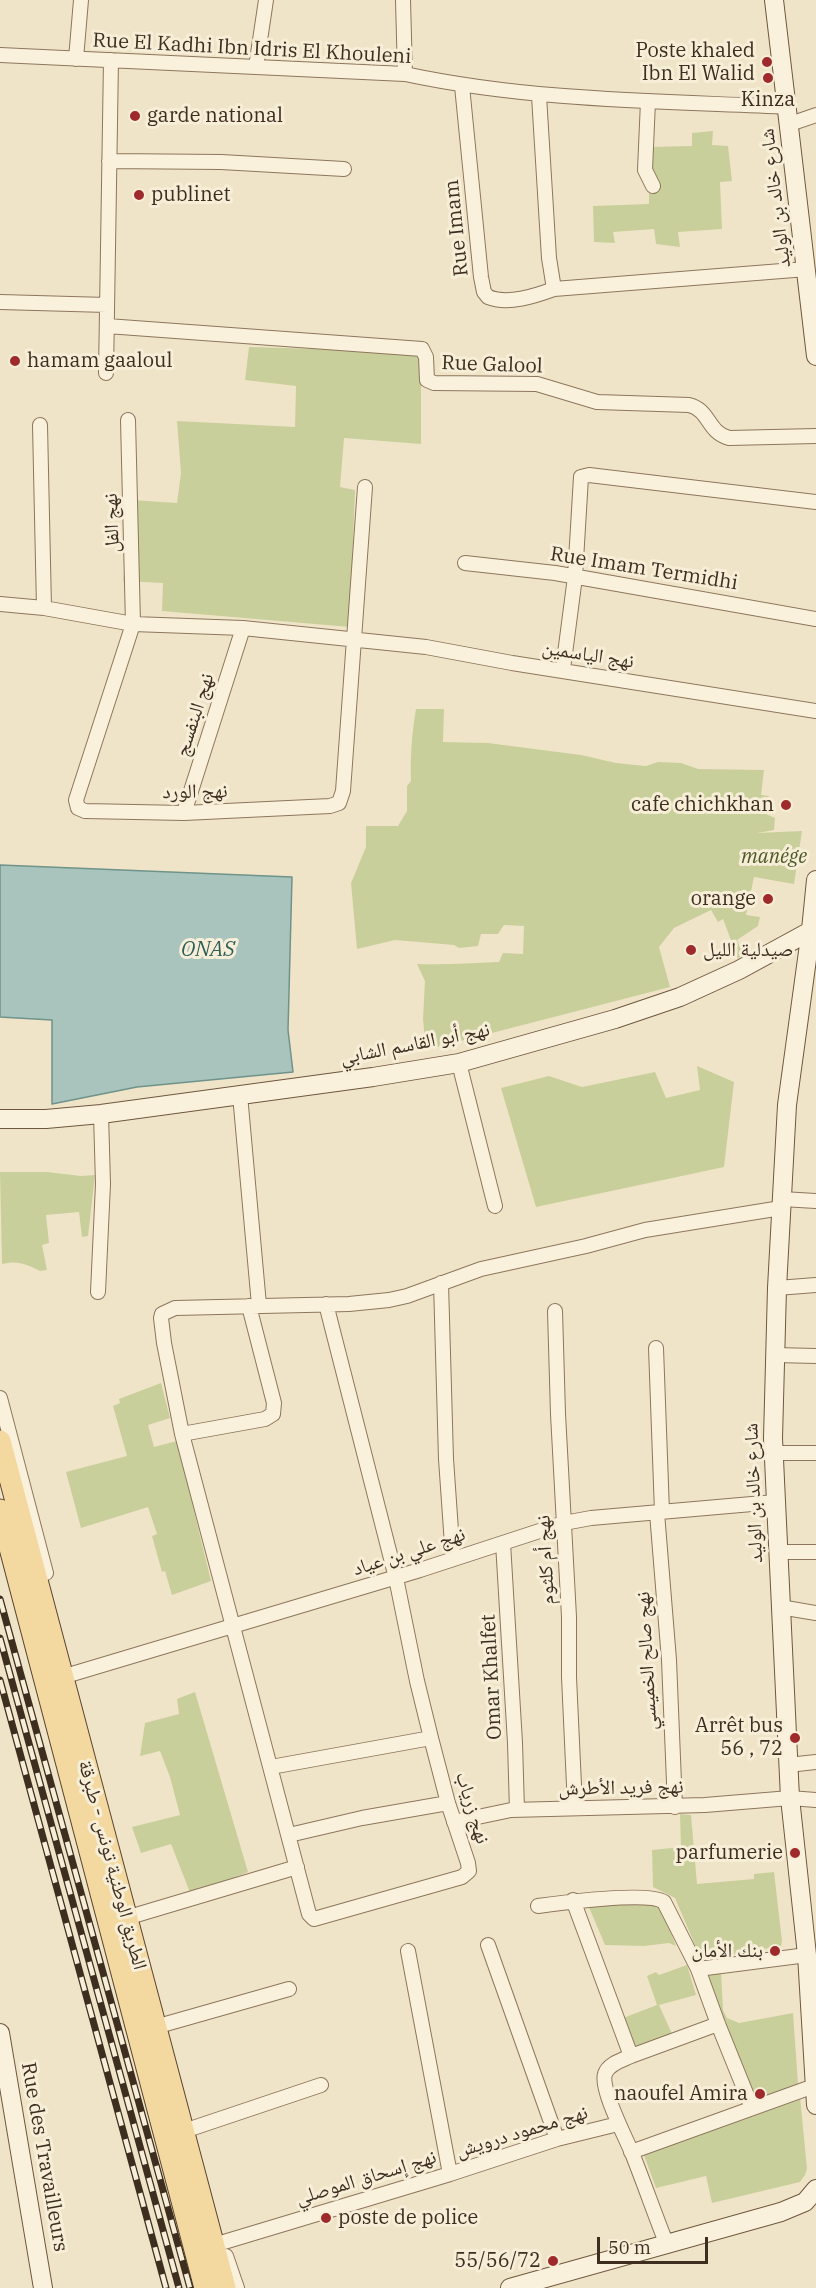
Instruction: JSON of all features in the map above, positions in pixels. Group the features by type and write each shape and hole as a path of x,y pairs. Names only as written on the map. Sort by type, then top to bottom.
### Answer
{"main road":[{"name":"الطريق الوطنية تونس - طبرقة","path":"0,1441 67,1676 128,1918 218,2244 225,2288"},
{"name":"الطريق الوطنية تونس - طبرقة","path":"0,1510 205,2288"}],"street":[{"path":"76,59 81,0"},
{"path":"256,67 266,0"},
{"path":"404,0 405,74"},
{"name":"شارع خالد بن الوليد","path":"774,0 816,356"},
{"name":"Rue El Kadhi Ibn Idris El Khouleni","path":"0,55 405,74 462,86 539,96 648,101 789,115"},
{"path":"106,373 111,60"},
{"name":"Rue Imam","path":"462,86 484,292 493,299 530,297 554,289 807,268"},
{"path":"539,96 549,258 554,289"},
{"path":"648,101 645,170 653,186"},
{"path":"789,115 816,115"},
{"path":"109,161 221,162 344,169"},
{"path":"0,302 107,305"},
{"name":"Rue Galool","path":"107,326 422,349 426,357 427,380 434,383 537,384 597,402 689,405 702,411 716,432 729,438 816,436"},
{"name":"نهج الفل","path":"128,420 133,624"},
{"path":"40,424 44,608"},
{"path":"563,669 574,577 581,477 669,483 816,502"},
{"path":"354,638 365,487"},
{"name":"Rue Imam Termidhi","path":"465,563 574,577 816,619"},
{"name":"نهج الياسمين","path":"0,604 44,608 133,624 243,628 426,646 512,663 563,669 816,711"},
{"name":"نهج الورد","path":"133,624 76,804 85,811 184,813 330,806 339,803 343,791 347,709 354,638"},
{"name":"نهج البنفسج","path":"184,813 243,628"},
{"name":"شارع خالد بن الوليد","path":"816,880 814,929 787,1105 777,1288 774,1453 790,1798 811,1955 816,2105"},
{"name":"نهج أبو القاسم الشابي","path":"0,1119 46,1119 101,1114 459,1063 680,997 739,970 814,929"},
{"path":"459,1063 495,1206"},
{"path":"182,1434 265,1419 273,1414 274,1403 254,1306 240,1095"},
{"path":"98,1292 103,1184 101,1114"},
{"path":"128,1918 297,1867 182,1434 164,1344 162,1314 176,1308 349,1304 398,1299 481,1269 564,1252 670,1224 782,1204 816,1201"},
{"path":"441,1282 446,1459 453,1559"},
{"path":"777,1288 816,1285"},
{"name":"نهج زرياب","path":"297,1867 309,1914 312,1918 318,1919 468,1875 468,1863 448,1803 431,1738 396,1578 326,1304"},
{"name":"نهج أم كلثوم","path":"555,1311 575,1808"},
{"name":"نهج صالح الخميسي","path":"656,1348 659,1512 669,1660 675,1806"},
{"path":"775,1355 816,1356"},
{"path":"0,1398 67,1676"},
{"path":"774,1453 816,1453"},
{"name":"نهج علي بن عياد","path":"67,1676 396,1578 564,1523 591,1518 775,1502"},
{"name":"Omar Khalfet","path":"503,1543 517,1810"},
{"path":"779,1552 816,1552"},
{"path":"780,1607 816,1613"},
{"path":"271,1767 431,1738"},
{"path":"788,1765 816,1762"},
{"path":"790,1798 816,1800"},
{"name":"نهج فريد الأطرش","path":"454,1822 517,1810 675,1806 790,1798"},
{"path":"289,1835 362,1818 448,1803"},
{"path":"538,1906 573,1900 651,1898 661,1900 668,1907 698,1969 752,2108"},
{"path":"573,1900 631,2056"},
{"path":"488,1946 557,2139"},
{"name":"نهج إسحاق الموصلي","path":"218,2244 450,2174 408,1951"},
{"path":"698,1969 811,1955"},
{"path":"158,2026 289,1989"},
{"path":"618,2124 605,2082 605,2074 613,2065 631,2056 718,2024"},
{"name":"Rue des Travailleurs","path":"0,2033 43,2288"},
{"path":"187,2130 321,2085"},
{"path":"631,2152 814,2086"},
{"name":"نهج محمود درويش","path":"450,2174 557,2139 618,2124 667,2245"},
{"path":"510,2288 781,2212 805,2202 816,2189"},
{"path":"218,2244 237,2288"}],"green space":[{"path":"713,131 712,145 728,146 732,181 720,182 722,229 678,232 680,247 656,244 654,229 613,232 615,243 594,242 593,206 649,204 649,147 692,146 692,133"},
{"path":"249,347 421,352 421,444 344,438 340,487 355,490 350,627 162,611 163,583 123,581 132,500 177,503 181,473 177,421 295,427 296,386 245,380"},
{"name":"manége","path":"416,709 444,709 443,742 488,743 646,766 658,762 681,763 698,769 764,770 761,795 769,796 766,814 775,818 774,830 757,833 802,831 794,884 754,877 746,915 760,917 758,926 737,940 743,953 738,959 723,919 718,922 711,910 674,928 659,947 670,987 426,1050 423,1019 425,981 417,964 499,962 503,953 523,954 524,926 504,925 498,934 481,934 478,946 459,948 454,945 395,940 357,949 351,883 366,847 366,826 398,826 407,811 407,786 411,781"},
{"path":"697,1066 734,1082 724,1167 536,1207 501,1088 549,1076 582,1087 655,1072 666,1098 700,1090"},
{"path":"0,1172 95,1175 88,1236 82,1237 79,1212 46,1215 49,1243 42,1245 47,1270 40,1271 17,1263 2,1264"},
{"path":"161,1383 170,1418 148,1425 154,1447 177,1441 211,1581 172,1595 165,1571 162,1572 152,1536 157,1534 148,1507 81,1528 66,1472 127,1456 113,1406 120,1403 119,1399"},
{"path":"195,1692 248,1872 191,1895 171,1844 141,1853 132,1827 180,1815 160,1751 140,1756 145,1723 179,1714 177,1699"},
{"path":"680,1814 691,1815 697,1884 754,1879 754,1874 774,1872 781,1946 707,1959 698,1952 675,1898 653,1887 652,1850 681,1847"},
{"path":"630,1901 661,1906 676,1946 669,1943 644,1946 605,1945 588,1905"},
{"path":"687,1965 696,1995 659,2005 673,2036 639,2047 630,2038 623,2018 657,2005 647,1976 656,1972 659,1975"},
{"path":"721,1972 723,2010 727,2018 739,2023 793,2013 798,2084 753,2100 707,1976"},
{"path":"800,2096 807,2169 800,2182 712,2203 706,2176 656,2188 642,2150"}],"water":[{"name":"ONAS","path":"0,865 292,877 288,1030 293,1072 137,1087 52,1104 52,1020 0,1017"}],"railway":[{"path":"0,1599 190,2288"},
{"path":"0,1638 179,2288"},
{"path":"0,1680 166,2288"}],"place":[{"name":"Poste khaled Ibn El Walid","path":"767,62"},
{"name":"Kinza","path":"768,78"},
{"name":"garde national","path":"135,116"},
{"name":"publinet","path":"139,195"},
{"name":"hamam gaaloul","path":"15,361"},
{"name":"cafe chichkhan","path":"786,805"},
{"name":"orange","path":"768,899"},
{"name":"صيدلية الليل","path":"691,950"},
{"name":"Arrêt bus 56 , 72","path":"795,1738"},
{"name":"parfumerie","path":"795,1853"},
{"name":"بنك الأمان","path":"775,1951"},
{"name":"naoufel Amira","path":"760,2094"},
{"name":"poste de police","path":"326,2218"},
{"name":"55/56/72","path":"553,2261"}]}
